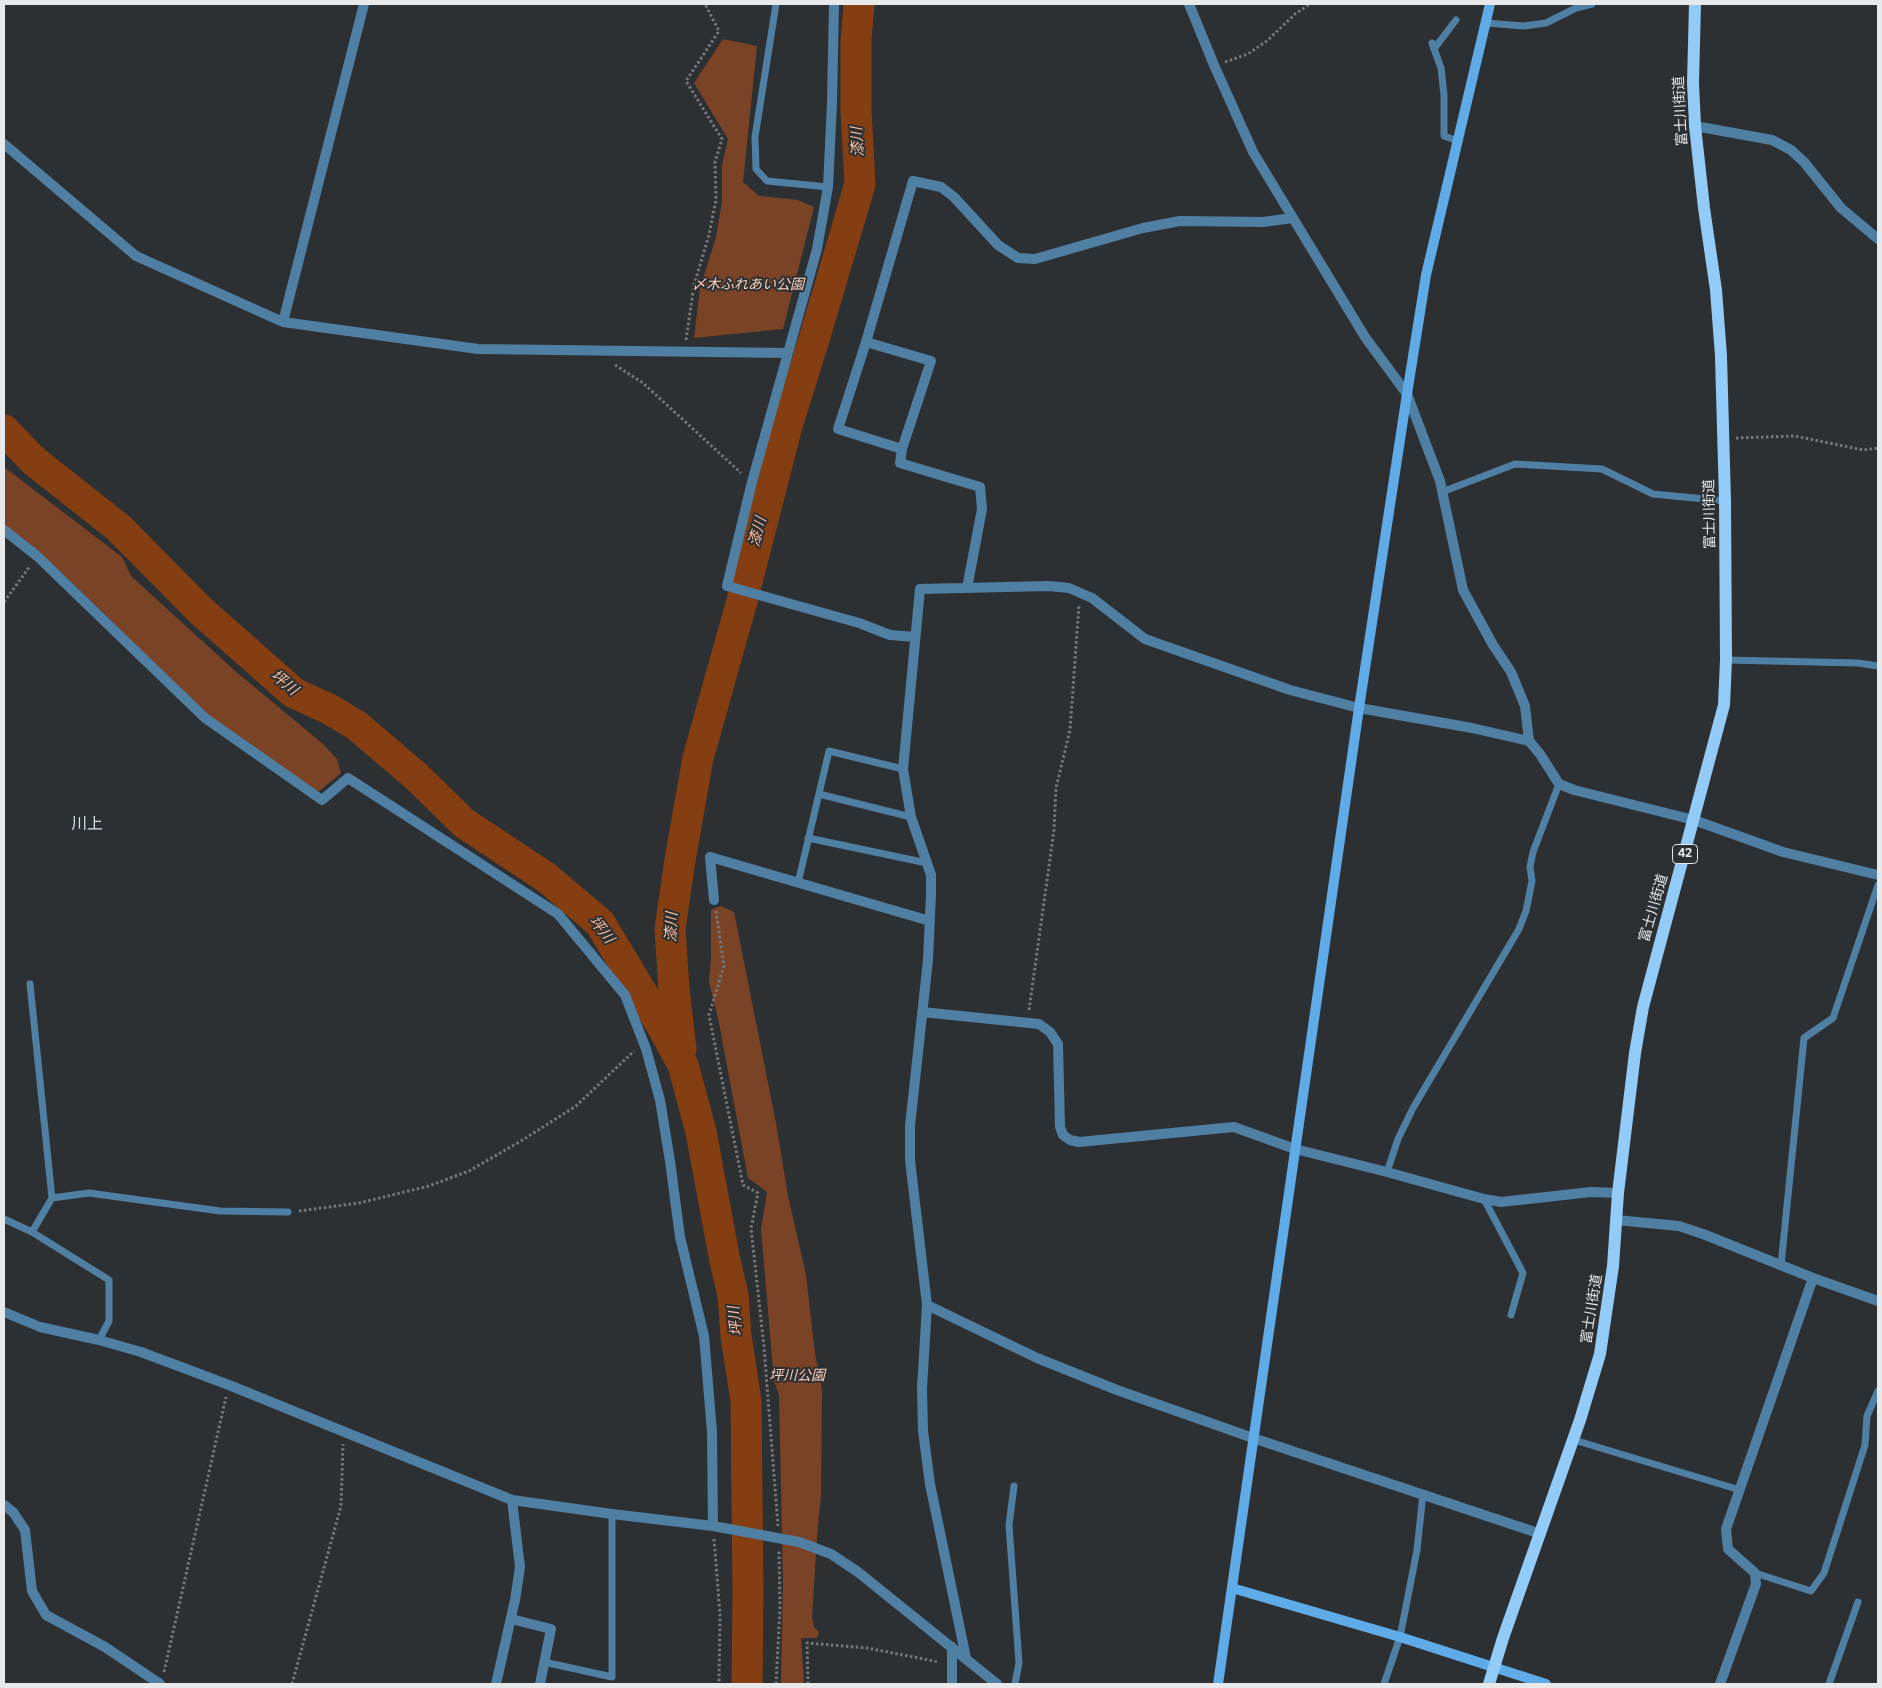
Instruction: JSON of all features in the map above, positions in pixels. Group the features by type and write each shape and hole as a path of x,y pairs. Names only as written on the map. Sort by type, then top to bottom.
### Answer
{"main road":[{"name":"富士川街道","path":"1489,1684 1503,1638 1574,1440 1600,1354 1613,1266 1618,1193 1635,1053 1643,1007 1724,705 1726,660 1725,501 1721,356 1716,290 1695,126 1693,83 1695,4"}],"street":[{"path":"283,322 364,4"},
{"path":"834,4 828,187 817,249 752,482 727,586 859,623 890,635 915,638"},
{"path":"1189,4 1214,65 1254,152 1365,337 1407,394 1424,437 1442,492 1463,590 1493,645 1511,672 1525,706 1529,741 1540,754 1559,784 1574,790 1694,820 1783,852 1878,875"},
{"path":"1218,1684 1359,708 1426,276 1490,4"},
{"path":"1695,126 1772,140 1791,150 1804,162 1841,208 1878,239"},
{"path":"4,144 136,256 283,322 478,349 788,353"},
{"path":"902,449 838,429 866,342 913,181 941,187 954,196 998,245 1018,258 1035,259 1143,228 1180,221 1263,222 1293,218"},
{"path":"866,342 930,361 902,449 900,462 980,486 982,509 967,588"},
{"path":"4,530 37,556 205,718 322,800 348,778 558,914 625,995 643,1042 660,1100 680,1237 704,1336 712,1432 713,1526"},
{"path":"966,1658 930,1484 923,1431 922,1388 927,1305 910,1160 910,1126 928,960 931,875 912,817 903,769 920,589 1049,586 1069,588 1092,598 1145,639 1290,690 1359,708 1472,728 1529,741"},
{"path":"714,900 710,858 930,921"},
{"path":"922,1012 1039,1024 1050,1032 1058,1044 1060,1127 1063,1135 1070,1140 1079,1142 1234,1127 1295,1149 1501,1202 1591,1192 1618,1193"},
{"path":"1616,1220 1679,1226 1878,1301"},
{"path":"1720,1684 1756,1584 1755,1573 1728,1549 1726,1529 1813,1278"},
{"path":"927,1305 1038,1358 1117,1390 1253,1438 1541,1534"},
{"path":"4,1312 40,1327 99,1340 141,1352 229,1384 512,1500 713,1526 799,1542 831,1554 858,1572 997,1684"},
{"path":"496,1684 511,1619 520,1567 512,1500"},
{"path":"4,1505 13,1512 25,1530 32,1591 46,1615 162,1679"},
{"path":"1232,1588 1400,1637 1546,1684"},
{"path":"511,1619 551,1629 540,1684"},
{"path":"952,1647 952,1684"}],"lane":[{"path":"776,4 756,136 756,169 767,181 828,187"},
{"path":"1486,23 1524,26 1546,23 1576,8 1592,4"},
{"path":"1456,20 1433,46 1441,68 1444,95 1444,136 1458,141"},
{"path":"1442,492 1515,464 1602,470 1653,494 1725,501"},
{"path":"1726,660 1858,663 1878,666"},
{"path":"798,883 829,751 903,769"},
{"path":"1387,1172 1398,1139 1413,1108 1519,929 1526,911 1532,881 1530,867 1533,852 1559,784"},
{"path":"819,794 912,817"},
{"path":"808,838 927,863"},
{"path":"1781,1265 1804,1038 1833,1018 1878,885"},
{"path":"30,984 52,1198 32,1232"},
{"path":"52,1198 89,1193 220,1211 288,1212"},
{"path":"1484,1199 1523,1273 1511,1315"},
{"path":"4,1220 32,1232 109,1280 109,1322 99,1340"},
{"path":"1755,1573 1811,1591 1824,1573 1865,1445 1867,1416 1878,1391"},
{"path":"1574,1440 1740,1490"},
{"path":"1014,1486 1009,1526 1019,1663 1015,1684"},
{"path":"1384,1684 1400,1637 1417,1550 1423,1494"},
{"path":"544,1662 612,1677 612,1514"},
{"path":"1829,1684 1858,1602"}],"path":[{"path":"684,352 694,285 710,235 716,200 715,162 722,139 686,81 719,31 705,4"},
{"path":"1214,65 1248,54 1268,40 1295,14 1310,4"},
{"path":"594,351 643,383 752,482"},
{"path":"1723,438 1795,436 1863,450 1878,448"},
{"path":"4,602 37,556"},
{"path":"1025,1023 1030,1007 1037,940 1054,830 1056,788 1070,730 1080,593"},
{"path":"714,900 724,966 709,1015 743,1186 758,1193 751,1228 764,1347 779,1537 780,1608 776,1684"},
{"path":"288,1212 360,1203 429,1186 470,1171 576,1106 643,1042"},
{"path":"162,1679 229,1384"},
{"path":"292,1684 341,1506 344,1431"},
{"path":"713,1526 720,1614 719,1684"},
{"path":"808,1684 807,1643 867,1648 952,1664"}],"green space":[{"name":"〆木ふれあい公園","path":"723,39 757,46 743,182 759,196 798,200 814,207 783,329 694,338 700,288 716,237 722,202 722,165 728,139 694,83"},
{"path":"4,467 122,557 131,576 234,670 323,744 337,759 341,773 317,793 206,714 89,599 39,552 4,524"},
{"name":"坪川公園","path":"721,906 734,912 776,1123 788,1196 806,1275 815,1354 822,1389 821,1495 812,1618 814,1627 819,1632 817,1638 801,1638 804,1684 781,1684 783,1582 779,1395 774,1381 761,1229 767,1192 748,1178 718,1018 709,982 711,910"}],"waterway":[{"name":"漆川","path":"681,1049 670,929 680,860 698,758 742,601 787,426 860,184 856,109 856,40 859,4"},
{"name":"坪川","path":"4,430 34,461 119,528 201,611 294,693 329,709 356,725 417,777 464,823 547,878 600,923 663,1028 683,1065 701,1132 733,1295 736,1336 746,1401 747,1684"}],"district":[{"name":"川上","path":"87,825"}]}
